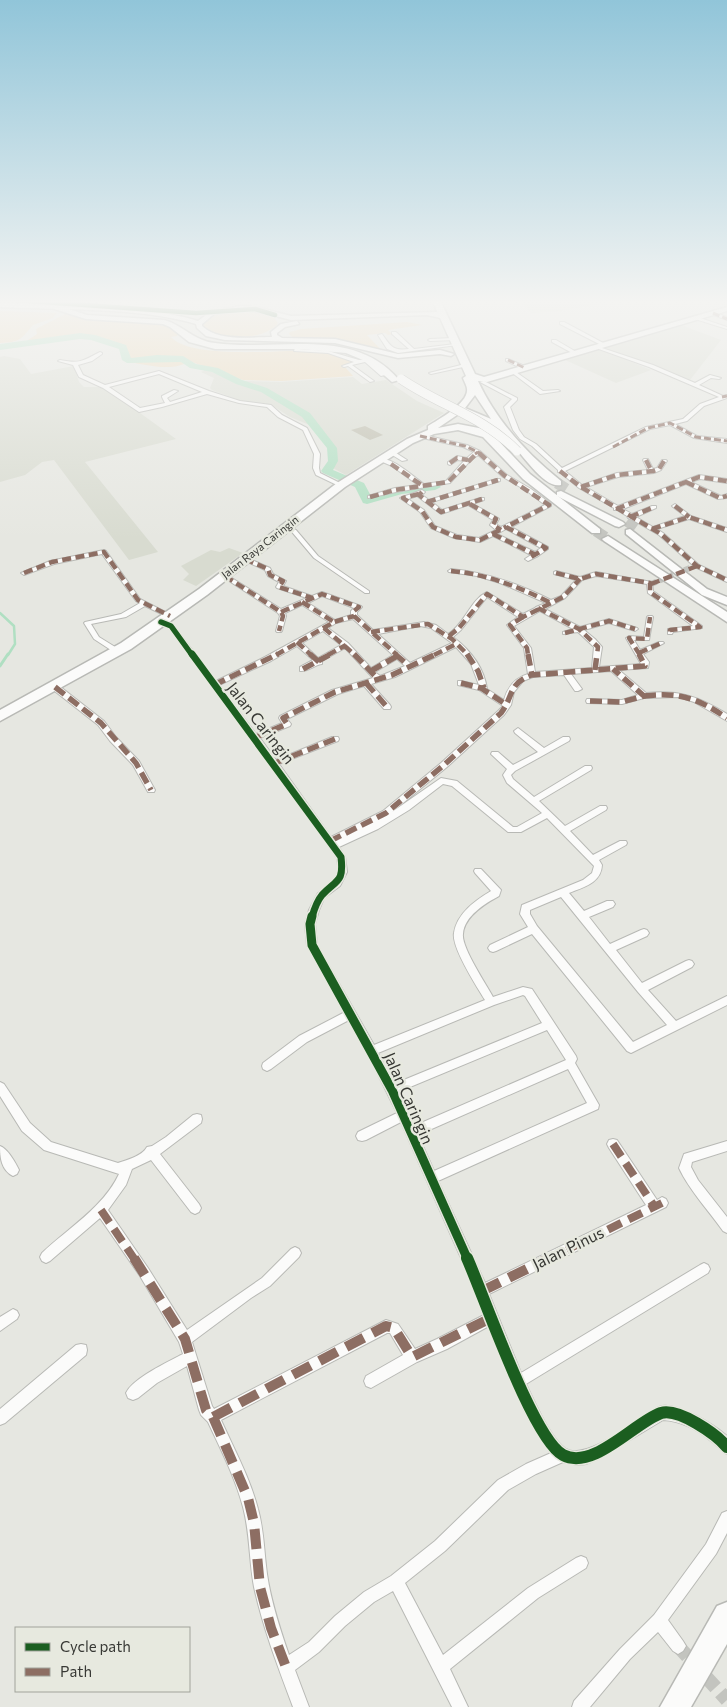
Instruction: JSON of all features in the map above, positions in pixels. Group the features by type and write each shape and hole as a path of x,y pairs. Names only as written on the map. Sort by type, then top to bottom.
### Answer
{"highway":[{"path":"398,380 424,400 487,430 514,452 541,481 575,502 629,525"},
{"path":"463,410 472,389 468,380"},
{"path":"475,380 542,472 557,483"},
{"path":"463,410 481,386 495,380"},
{"path":"463,410 485,418 516,435"},
{"name":"Jalan Raya Caringin","path":"0,716 117,652 225,576 345,482 380,458 463,410"},
{"path":"485,418 471,419 468,422 489,436 522,473 596,531"},
{"path":"447,420 489,436"},
{"path":"424,434 458,427 473,430"},
{"path":"514,452 522,473"},
{"path":"568,490 629,525 688,572 706,592 727,608"},
{"path":"608,539 727,618"},
{"path":"706,592 727,601"},
{"path":"675,1707 727,1616"}],"street":[{"path":"89,380 105,387 138,410 207,392"},
{"path":"105,387 131,380"},
{"path":"177,380 207,392 239,402 269,406 280,416 300,424 305,428 315,446 318,474 345,482"},
{"path":"525,380 542,393 551,392 543,387 537,388"},
{"path":"683,380 725,397"},
{"path":"696,385 704,380"},
{"path":"481,386 515,399 507,407 516,435 534,445 560,471 581,487 616,508 629,525 652,529 689,516"},
{"path":"168,403 164,397 176,392"},
{"path":"560,471 655,425 685,420 702,405 725,397"},
{"path":"670,423 696,437 727,441"},
{"path":"424,434 465,446 478,452 505,476 530,490 549,505 493,534 476,540 438,530 430,523 422,511 403,498 448,482 478,452"},
{"path":"391,452 404,460"},
{"path":"380,458 394,465 421,491 427,502 441,512 482,499"},
{"path":"450,463 457,458 468,460"},
{"path":"646,460 652,472"},
{"path":"581,487 617,475 652,472 659,469 664,461"},
{"path":"716,470 716,482"},
{"path":"616,508 700,477 716,482 727,481"},
{"path":"427,502 498,480"},
{"path":"686,482 720,498 727,496"},
{"path":"439,485 450,494"},
{"path":"370,497 421,491"},
{"path":"470,504 496,519 497,521 493,525 545,546 547,549 528,559"},
{"path":"675,506 689,516 727,530"},
{"path":"629,525 654,507"},
{"path":"285,528 294,531 316,557 367,592"},
{"path":"652,529 697,566 727,580"},
{"path":"493,534 536,555"},
{"path":"24,573 52,562 104,552 142,604 166,619"},
{"path":"245,559 268,569 270,575 283,581 279,587 312,598"},
{"path":"688,572 697,566"},
{"path":"451,570 507,582 550,603"},
{"path":"556,573 580,579 596,574 650,583 650,592 700,627 671,631"},
{"path":"225,576 281,612 283,616 279,631"},
{"path":"532,675 528,648 510,625 538,608 567,594 580,579"},
{"path":"281,612 322,594 359,607 354,611 354,616"},
{"path":"449,636 456,633 477,603 487,594 523,617"},
{"path":"302,602 334,622"},
{"path":"117,652 96,638 87,623 114,619 136,610 142,604"},
{"path":"538,608 579,629 598,647 595,670"},
{"path":"214,685 268,659 334,622 354,616"},
{"path":"354,616 408,665"},
{"path":"332,844 375,827 406,808 457,754 508,705 510,692 520,679 532,675 645,666 629,638 646,638 650,617"},
{"name":"Jalan Caringin","path":"166,619 214,685 275,763 341,857 343,872 337,884 322,896 310,924 309,934 312,945 392,1090 482,1291 491,1318 540,1427 563,1455"},
{"path":"565,633 609,621 635,629"},
{"path":"371,632 428,624 458,643 477,668 484,688 493,697 508,705"},
{"path":"324,628 346,645 379,680"},
{"path":"297,642 318,662"},
{"path":"256,738 287,724 283,718 300,708 335,692 379,680 458,643"},
{"path":"639,653 661,643"},
{"path":"304,669 346,645"},
{"path":"371,671 398,656"},
{"path":"613,669 644,696"},
{"path":"566,673 578,689"},
{"path":"366,683 387,707"},
{"path":"461,683 484,688"},
{"path":"55,687 92,714 108,730 114,740 124,747 146,776 151,790"},
{"path":"590,701 622,702 644,696 676,693 707,705 727,718"},
{"path":"518,731 544,752"},
{"path":"275,763 335,739"},
{"path":"566,739 512,769 507,775 510,782 548,814 593,859 598,865 599,872 595,877 525,908 525,914 534,929 631,1048 727,1000"},
{"path":"495,754 512,769"},
{"path":"533,801 588,768"},
{"path":"432,781 447,780 454,783 511,830 518,830 548,814"},
{"path":"564,831 603,808"},
{"path":"593,859 623,843"},
{"path":"478,871 496,890 496,893 477,904 463,921 458,934 460,946 491,1002"},
{"path":"563,892 641,989 674,1026"},
{"path":"582,916 610,904"},
{"path":"493,948 534,929"},
{"path":"609,949 644,933"},
{"path":"641,989 689,964"},
{"path":"372,1051 491,1002 523,991 528,992 572,1059 570,1063 594,1105 431,1178"},
{"path":"267,1066 303,1039 350,1014"},
{"path":"392,1090 550,1024"},
{"path":"411,1133 570,1063"},
{"path":"0,1087 26,1127 48,1146 106,1167 118,1169 128,1166 180,1134 198,1119"},
{"path":"362,1136 402,1116"},
{"name":"Jalan Pinus","path":"482,1291 658,1204 613,1144"},
{"path":"727,1146 688,1158 685,1168 694,1184 727,1227"},
{"path":"0,1151 13,1170"},
{"path":"151,1151 195,1208"},
{"path":"46,1257 101,1210 118,1189 128,1166"},
{"path":"101,1210 144,1272 185,1338 189,1358 206,1410 214,1418 251,1508 256,1533 256,1560 272,1631 301,1707"},
{"path":"185,1338 262,1285 295,1253"},
{"path":"519,1381 704,1269"},
{"path":"0,1325 13,1315"},
{"path":"371,1381 412,1357 442,1344 491,1318"},
{"path":"214,1418 386,1326 394,1328 412,1357"},
{"path":"0,1418 81,1350"},
{"path":"133,1393 152,1378 189,1358"},
{"path":"286,1667 314,1647 340,1621 369,1597 396,1581 469,1520 503,1485 531,1469 563,1455 580,1458 597,1452 662,1413 668,1412 702,1426 725,1441"},
{"path":"580,1707 625,1654 659,1620 711,1549 727,1518"},
{"path":"441,1667 533,1593 580,1563"},
{"path":"396,1581 460,1707"},
{"path":"659,1620 678,1646"}],"shaded area":[{"path":"0,380 78,380 84,387 102,387 176,439 85,462 158,552 129,560 54,460 42,462 25,475 0,482"},
{"path":"213,380 281,382 356,380 362,384 386,380 417,401 444,413 346,475 327,465 331,459 330,448 312,426 290,417 270,404 250,404 210,388"},
{"path":"242,380 301,380 282,381"},
{"path":"609,380 625,380 616,383"},
{"path":"229,548 243,553 196,586 183,580 189,574 181,566 211,550 220,552"}],"building":[{"path":"365,426 383,435 370,440 351,430"}],"waterway":[{"path":"234,380 264,390 306,415 332,448 333,461 327,471 360,485 367,501 401,491 435,487"},
{"path":"0,613 14,626 15,644 8,655"},
{"path":"0,666 8,654"}],"tunnel":[{"path":"557,483 568,490"},
{"path":"627,521 638,529"},
{"path":"596,531 608,539"},
{"path":"651,584 690,568"},
{"path":"678,1646 727,1700"}],"marked path":[{"path":"722,397 727,396"},
{"path":"613,447 648,428 670,423 696,437 727,441"},
{"path":"370,497 395,490 448,482 478,452 465,446 420,436"},
{"path":"478,452 505,476 529,490 549,505 506,527 546,548 528,559"},
{"path":"450,463 457,458 468,460"},
{"path":"646,460 652,472"},
{"path":"581,487 617,475 653,471 659,469 664,461"},
{"path":"391,464 423,486"},
{"path":"560,471 581,487 661,534 697,566 727,580"},
{"path":"616,509 699,477 727,481"},
{"path":"427,502 498,480"},
{"path":"686,482 720,498 727,496"},
{"path":"422,492 419,495 441,512 482,499"},
{"path":"419,494 403,498 422,511 433,527 456,537 480,540 506,527"},
{"path":"470,504 496,519 493,525 501,530"},
{"path":"675,506 689,517"},
{"path":"630,517 654,507"},
{"path":"652,529 689,517 727,530"},
{"path":"493,534 536,555"},
{"path":"24,573 52,562 104,552 138,600 170,616"},
{"path":"245,559 268,569 270,575 283,581 279,587 312,598"},
{"path":"651,584 697,566"},
{"path":"451,571 477,574 502,581 551,603"},
{"path":"556,573 580,579 596,574 650,583 650,592 700,627 670,630 670,633"},
{"path":"225,576 281,612 283,616 279,631"},
{"path":"449,636 459,628 487,594 523,617 563,597 580,579"},
{"path":"281,612 322,594 359,607 354,611 354,616 408,665"},
{"path":"302,602 334,622"},
{"path":"538,608 571,624 593,640 598,647 595,670"},
{"path":"214,685 268,659 334,622 354,616"},
{"path":"523,617 510,625 527,648 532,675"},
{"path":"330,841 386,813 444,765 501,713 507,705 510,692 520,679 532,675 645,666 645,662 629,638 647,639 650,617"},
{"path":"565,633 609,621 635,629"},
{"path":"371,632 420,624 433,626 452,639 470,657 478,671 484,688"},
{"path":"324,628 346,645 379,680"},
{"path":"297,642 319,662"},
{"path":"256,737 287,724 283,718 335,692 392,675 458,643"},
{"path":"639,653 661,643"},
{"path":"303,669 346,645"},
{"path":"371,671 397,656"},
{"path":"590,701 622,702 644,696 613,669"},
{"path":"366,683 387,707"},
{"path":"461,683 481,688 507,705"},
{"path":"55,687 101,723 113,739 136,763 151,790"},
{"path":"644,696 669,694 688,697 697,700 727,718"},
{"path":"275,763 335,739"},
{"path":"613,1144 654,1206"},
{"path":"482,1291 662,1203"},
{"path":"101,1210 144,1272 185,1339 206,1410 213,1417 386,1326 394,1328 412,1357 442,1344 491,1318"},
{"path":"213,1417 248,1498 254,1523 260,1587 271,1628 286,1667"}],"cycle path":[{"path":"161,622 171,626 279,769 341,857 343,872 337,884 321,896 314,910 310,924 312,945 392,1090 482,1291 517,1379 541,1428 563,1455 576,1458 586,1457 607,1447 662,1413 669,1413 698,1424 722,1441 727,1447"}]}
